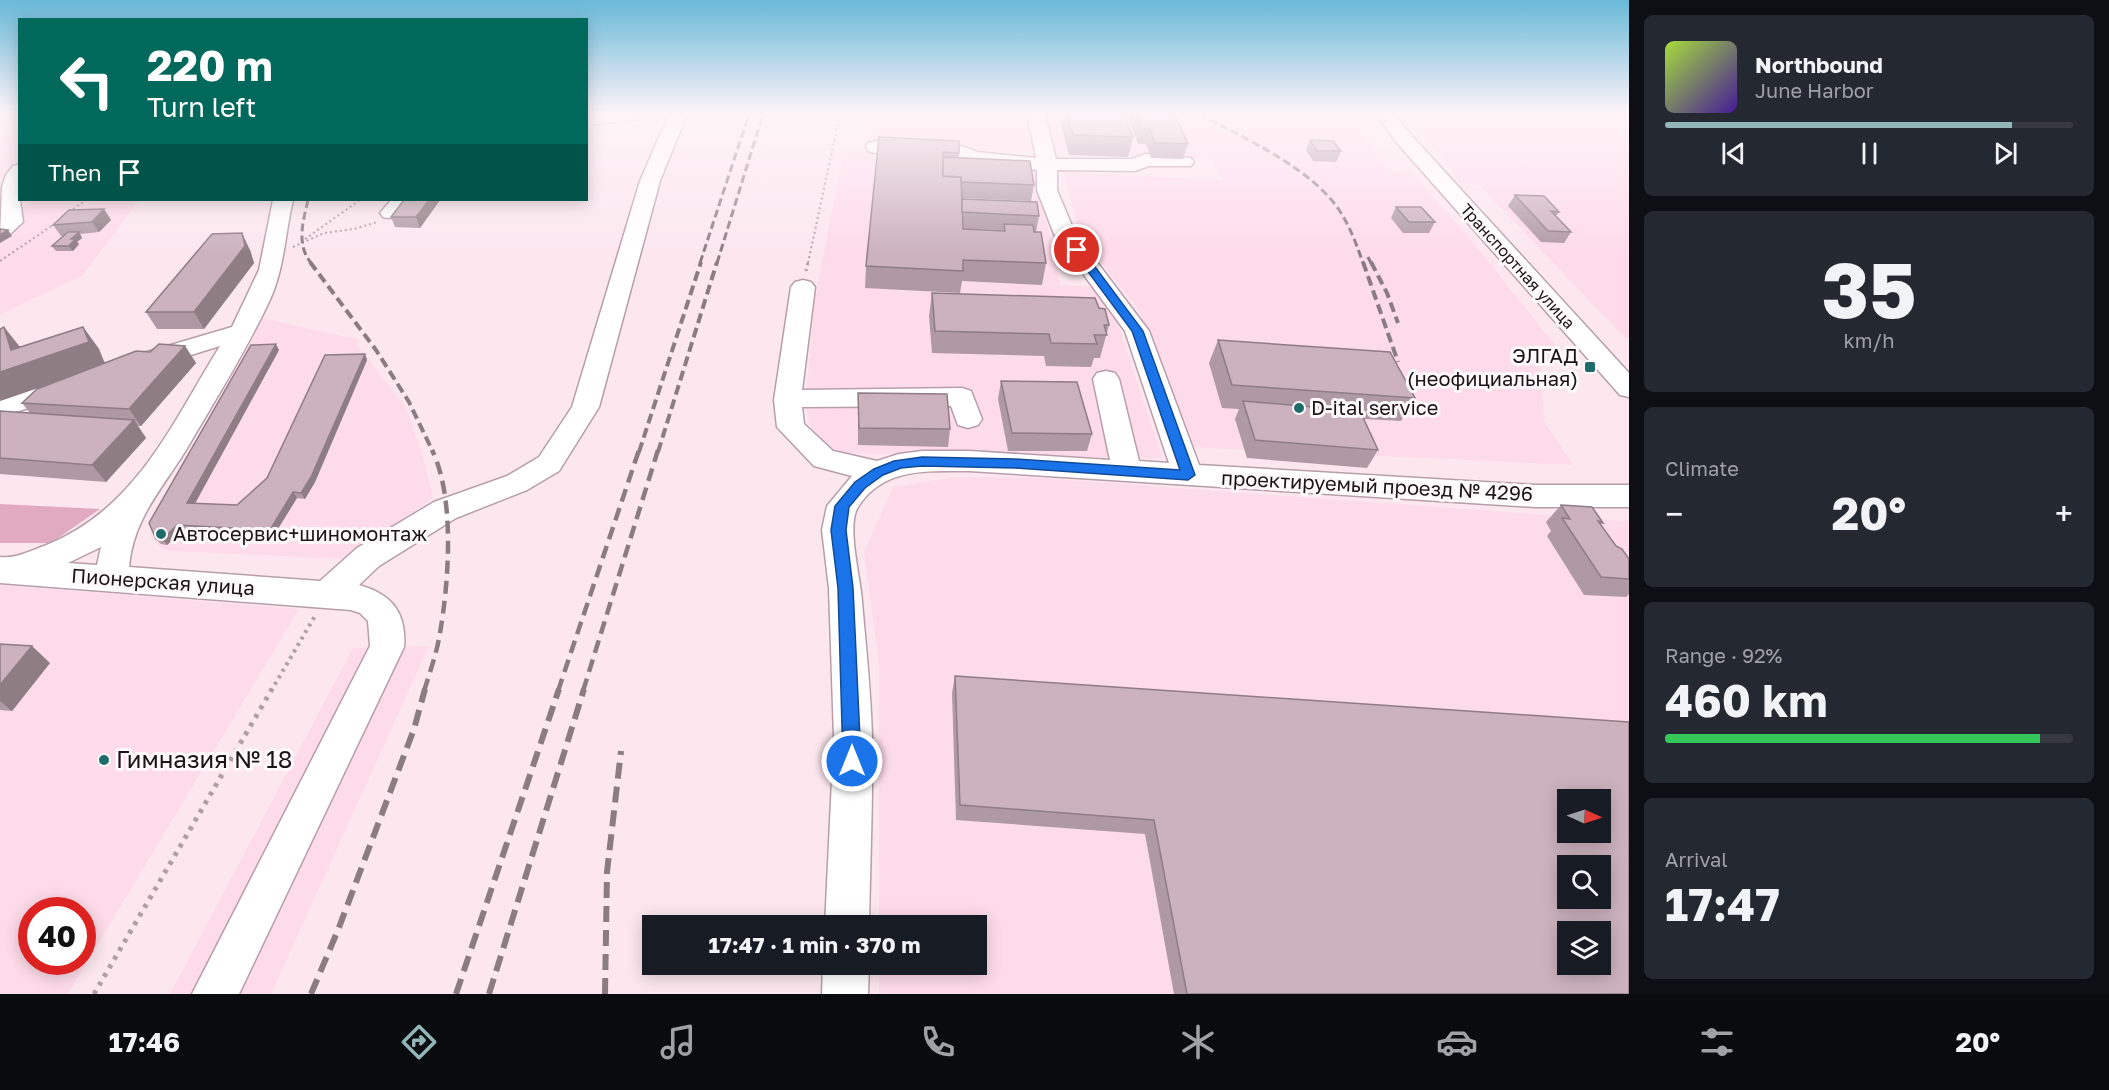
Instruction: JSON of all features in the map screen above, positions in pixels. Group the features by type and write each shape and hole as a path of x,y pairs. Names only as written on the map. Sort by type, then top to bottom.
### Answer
{"street":[{"path":"327,595 368,557 445,510 518,483 549,464 585,407 650,180 658,160"},
{"path":"997,160 1021,164 1135,165 1143,160"},
{"path":"1153,160 1184,162"},
{"name":"Транспортная улица","path":"1423,160 1629,388"},
{"path":"1047,163 1047,190 1065,234 1137,331 1188,475"},
{"path":"0,231 12,222 12,185 18,172"},
{"path":"113,579 112,558 122,529 136,501 159,469 241,332 267,280 283,201"},
{"path":"803,287 786,400 791,427 824,459 879,472"},
{"path":"123,369 241,332"},
{"path":"1106,379 1127,471"},
{"path":"0,408 89,380"},
{"path":"786,400 962,397 968,419"},
{"name":"проектируемый проезд № 4296","path":"847,915 853,738 845,588 838,530 842,506 860,485 879,472 898,464 922,461 1004,463 1536,496 1629,496"},
{"path":"5,570 51,556 100,532 136,501"},
{"name":"Пионерская улица","path":"5,570 327,595 365,600 383,613 389,634 387,647 215,994"},
{"path":"845,994 846,975"}],"path":[{"path":"803,287 825,176 831,160"},
{"path":"69,213 85,201"},
{"path":"273,258 302,241 359,201"},
{"path":"302,241 324,233 372,224 396,206"},
{"path":"0,261 36,239 61,219"},
{"path":"94,994 327,595"}],"shaded area":[{"path":"0,160 18,160 18,201 138,201 83,275 0,315"},
{"path":"842,160 974,160 1035,170 1060,285 1094,287 1117,321 1162,458 828,453 813,434 807,414 806,398 814,306"},
{"path":"1212,160 1383,160 1391,171 1412,172 1479,250 1573,368 1540,359 1544,421 1573,465 1192,447 1140,312 1081,237 1063,172 1222,180"},
{"path":"1443,160 1629,160 1629,338 1625,338 1479,185 1462,184"},
{"path":"262,318 360,340 356,345 405,406 422,454 433,498 343,559 171,551 162,549 151,537 152,525"},
{"path":"956,477 1040,478 1629,521 1629,994 879,994 879,975 987,975 987,915 879,915 879,664 864,552 893,487"},
{"path":"0,504 100,509 51,543 0,543"},
{"name":"Гимназия № 18","path":"0,585 299,609 96,947 96,897 18,897 18,975 79,975 68,994 0,994"},
{"path":"429,646 271,994 170,994 353,648"}],"building":[{"path":"877,160 943,160 943,176 961,177 963,229 1005,231 1004,224 1033,225 1034,232 1041,232 1046,263 963,260 963,271 866,266"},
{"path":"943,160 1030,161 1034,185 961,182 961,177 943,176"},
{"path":"1515,195 1544,196 1559,212 1551,211 1571,232 1548,231"},
{"path":"962,199 1037,202 1039,216 962,212"},
{"path":"403,201 428,201 416,217 391,217"},
{"path":"1396,207 1421,207 1435,222 1409,222"},
{"path":"104,209 92,222 53,225 69,210"},
{"path":"0,229 8,230 0,235"},
{"path":"68,232 79,232 71,239 75,239 69,246 52,246"},
{"path":"242,233 245,246 194,312 146,312 212,234"},
{"path":"932,293 1095,298 1099,308 1105,309 1109,325 1104,325 1107,335 1094,335 1097,344 1051,343 1049,334 935,331"},
{"path":"4,327 11,350 83,327 89,342 0,372 0,329"},
{"path":"1218,340 1390,352 1415,398 1232,385"},
{"path":"159,344 185,346 129,409 22,403 37,389 136,351 150,352"},
{"path":"276,344 187,503 237,505 267,478 325,355 365,354 311,477 301,493 293,492 270,530 177,525 163,539 156,539 149,523 251,345"},
{"path":"1001,381 1077,382 1092,434 1012,433"},
{"path":"858,393 947,394 950,429 859,428"},
{"path":"1243,401 1360,411 1378,450 1255,440"},
{"path":"0,411 134,420 92,465 0,458"},
{"path":"1561,505 1592,507 1603,523 1598,521 1616,546 1622,549 1629,559 1629,579 1601,577 1562,518 1570,519"},
{"path":"0,644 32,646 0,685"},
{"path":"955,676 1629,722 1629,994 1187,994 1154,820 960,805"}],"railway":[{"path":"700,263 734,160"},
{"path":"717,263 749,160"},
{"path":"1283,160 1314,182 1329,197 1351,231 1363,263"},
{"path":"308,201 302,241 306,256 311,263"},
{"path":"1368,257 1371,263"},
{"path":"310,262 376,350 409,402 433,452"},
{"path":"639,452 701,262"},
{"path":"658,452 717,262"},
{"path":"1363,262 1398,362"},
{"path":"1371,262 1387,293 1398,323"},
{"path":"424,691 439,640 446,589 448,540 444,491 432,450"},
{"path":"558,691 639,450"},
{"path":"583,691 658,450"},
{"path":"311,994 338,930 414,729 425,689"},
{"path":"456,994 559,689"},
{"path":"489,994 584,689"},
{"path":"605,994 607,872 621,751"}],"place":[{"name":"ЭЛГАД (неофициальная)","path":"1590,367"},
{"name":"D-ital service","path":"1299,408"},
{"name":"Автосервис+шиномонтаж","path":"161,534"},
{"name":"Гимназия № 18","path":"104,760"}],"route":[{"path":"852,761 853,738 848,680 845,588 838,530 842,506 860,485 879,472 898,464 922,461 1015,463 1188,475 1137,331 1077,250"}]}
